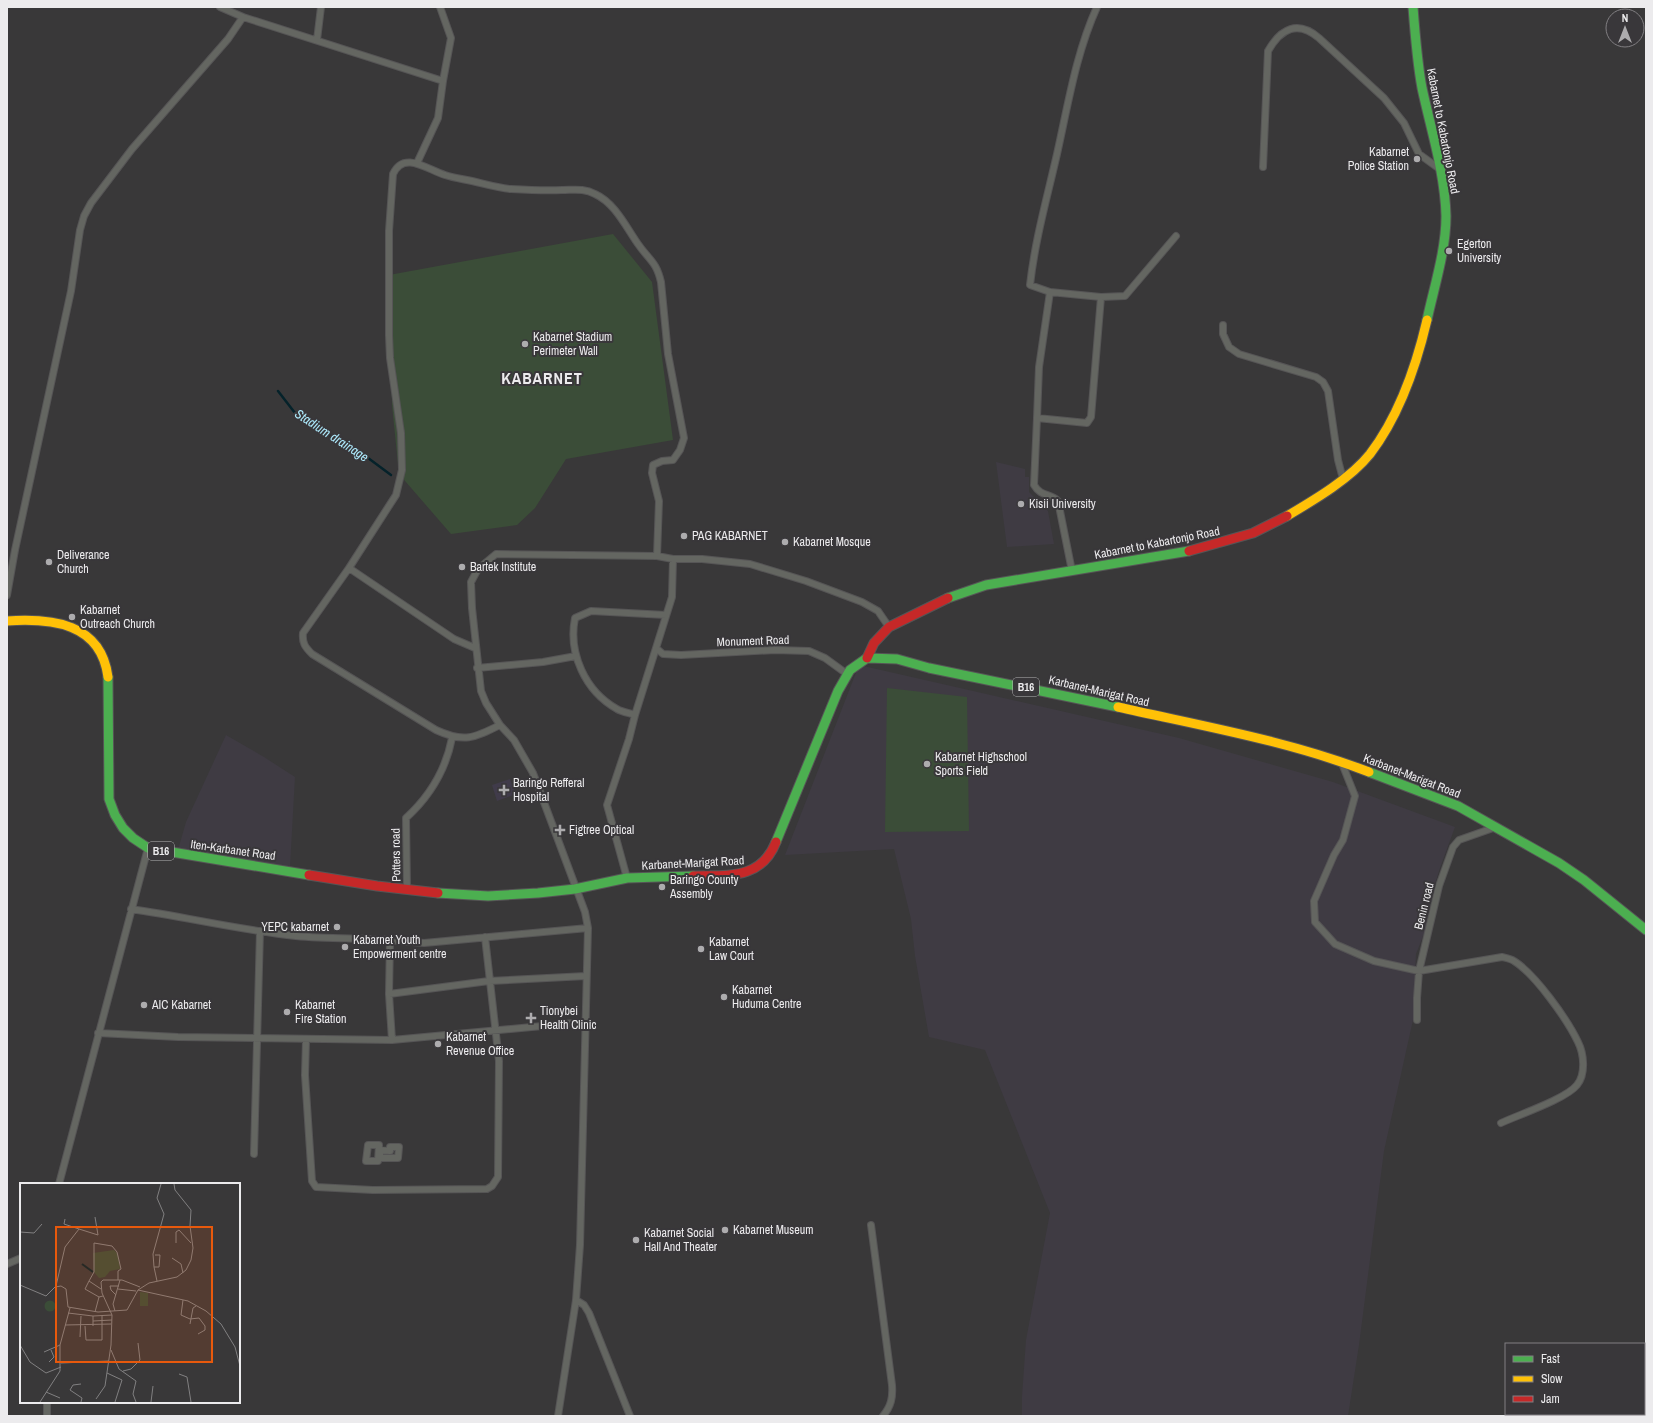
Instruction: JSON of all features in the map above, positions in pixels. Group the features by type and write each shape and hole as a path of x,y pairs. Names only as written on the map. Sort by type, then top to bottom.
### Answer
{"main road":[{"name":"Kabarnet to Kabartonjo Road","path":"867,658 874,643 889,627 938,602 986,585 1189,551 1253,533 1279,521 1343,478 1369,455 1393,419 1422,342 1444,242 1446,216 1441,170 1422,87 1415,42 1413,7"},
{"name":"Iten-Karbanet Road","path":"7,621 27,619 55,623 76,630 93,640 103,655 108,677 109,799 114,815 120,826 131,837 148,848 407,889 445,894 488,896"},
{"name":"Karbanet-Marigat Road","path":"488,896 538,893 575,888 627,878 730,875 749,872 762,865 771,855 838,691 847,674 858,663 867,658 897,659 929,668 1049,692 1284,745 1340,761 1458,806 1559,863 1584,880 1646,930"}],"street":[{"path":"220,7 243,17 443,81"},
{"path":"317,40 321,7"},
{"path":"417,163 430,139 438,118 451,38 440,7"},
{"path":"1097,7 1084,38 1048,197 1039,226 1032,261 1030,285 1050,292 1101,297 1126,296 1176,236"},
{"path":"7,595 18,535 71,291 80,230 84,216 91,203 132,149 228,38 243,17"},
{"path":"1263,167 1268,51 1274,40 1282,33 1302,27 1310,30 1384,98 1404,123 1419,154 1441,170"},
{"path":"500,724 481,734 459,739 452,738 436,730 312,654 305,647 302,639 303,633 349,568 396,495 402,470 401,433 390,358 390,231 393,174 396,168 406,162 417,163 445,175 485,184 510,188 575,189 596,194 605,200 626,225 638,245 650,256 658,271 668,354 684,438 680,450 673,460 662,461 653,465 652,473 659,501 657,556"},
{"path":"1050,292 1039,367 1034,486 1041,494 1054,498 1058,501 1072,571"},
{"path":"1037,418 1089,421 1091,417 1101,297"},
{"path":"1223,325 1223,334 1229,347 1239,354 1297,370 1323,382 1328,391 1338,460 1343,478"},
{"path":"558,1416 576,1300 580,1245 588,928 585,912 533,773 514,740 500,724 484,697 477,668 472,582 478,568 496,554 657,556 673,559 702,559 750,564 806,581 862,602 878,611 889,627"},
{"path":"627,878 607,805 629,739 635,715 672,597 673,559"},
{"path":"349,568 454,638 475,648"},
{"path":"635,715 617,709 594,691 579,666 576,656 575,618 591,611 666,615"},
{"name":"Monument Road","path":"656,648 663,654 809,651 826,658 847,674"},
{"path":"477,668 543,662 576,656"},
{"name":"Potters road","path":"407,889 406,818 421,804 431,790 449,753 452,738"},
{"path":"1340,761 1355,796 1343,840 1334,855 1314,901 1315,922 1335,944 1374,961 1419,971 1502,957 1513,960 1534,978 1570,1027 1579,1043 1583,1058 1583,1075 1577,1086 1564,1094 1500,1123"},
{"name":"Benin road","path":"1417,1020 1419,971 1440,886 1452,847 1459,840 1496,827"},
{"path":"59,1183 148,848"},
{"path":"131,909 296,936 424,943 588,928"},
{"path":"254,1154 260,930"},
{"path":"306,1040 305,1076 307,1124 312,1181 316,1186 373,1190 487,1189 492,1186 498,1177 499,1074 486,937"},
{"path":"390,940 389,994 392,1040"},
{"path":"389,994 489,981 586,976"},
{"path":"98,1033 178,1037 258,1037 306,1040 392,1040 585,1022"},
{"path":"871,1225 893,1397 890,1406 883,1416"},
{"path":"7,1264 20,1258"},
{"path":"576,1300 584,1305 589,1313 630,1416"},
{"path":"47,1403 47,1416"}],"shaded area":[{"name":"Kisii University","path":"996,462 1025,469 1025,477 1029,477 1029,492 1048,511 1054,544 1007,547"},
{"path":"859,665 1179,738 1333,782 1455,827 1431,896 1427,926 1416,954 1413,1020 1384,1151 1359,1345 1348,1416 1022,1416 1026,1340 1050,1213 985,1050 929,1037 915,956 911,919 894,849 785,855"},
{"path":"226,735 295,777 290,867 178,850 186,822"},
{"name":"Baringo Refferal Hospital","path":"510,779 516,794 497,801 492,785"}],"green space":[{"name":"Kabarnet Stadium Perimeter Wall","path":"613,234 652,282 673,440 566,459 535,508 517,525 451,534 399,474 392,405 389,275"},
{"name":"Kabarnet Highschool Sports Field","path":"887,688 967,697 969,831 885,832"}],"waterway":[{"name":"Stadium drainage","path":"278,391 295,413 322,431 360,452 391,475"}],"traffic: fast":[{"path":"1413,7 1420,78 1437,152 1443,184 1446,216 1442,256 1427,320"},
{"path":"948,598 986,585 1189,551"},
{"path":"776,842 838,691 850,670 867,658 897,659 929,668 1118,707"},
{"path":"108,677 109,799 115,815 123,828 133,838 148,848 309,875"},
{"path":"1369,772 1458,806 1559,863 1584,880 1646,930"},
{"path":"438,893 488,896 538,893 575,889 627,878 693,876"}],"traffic: slow":[{"path":"1287,516 1320,496 1342,480 1370,454 1390,424 1398,407 1412,373 1427,320"},
{"path":"7,621 24,620 57,623 72,628 85,635 96,645 103,659 108,677"},
{"path":"1118,707 1308,751 1369,772"}],"traffic: jam":[{"path":"1189,551 1253,533 1287,516"},
{"path":"867,658 874,643 889,627 948,598"},
{"path":"693,876 731,875 752,869 762,863 770,854 776,842"},
{"path":"309,875 377,886 438,893"}],"place":[{"name":"Kabarnet Police Station","path":"1417,159"},
{"name":"Egerton University","path":"1449,251"},
{"name":"Kabarnet Stadium Perimeter Wall","path":"525,344"},
{"name":"Kisii University","path":"1021,504"},
{"name":"PAG KABARNET","path":"684,536"},
{"name":"Kabarnet Mosque","path":"785,542"},
{"name":"Deliverance Church","path":"49,562"},
{"name":"Bartek Institute","path":"462,567"},
{"name":"Kabarnet Outreach Church","path":"72,617"},
{"name":"Kabarnet Highschool Sports Field","path":"927,764"},
{"name":"Baringo Refferal Hospital","path":"504,790"},
{"name":"Figtree Optical","path":"560,830"},
{"name":"Baringo County Assembly","path":"662,887"},
{"name":"YEPC kabarnet","path":"337,927"},
{"name":"Kabarnet Youth Empowerment centre","path":"345,947"},
{"name":"Kabarnet Law Court","path":"701,949"},
{"name":"Kabarnet Huduma Centre","path":"724,997"},
{"name":"AIC Kabarnet","path":"144,1005"},
{"name":"Kabarnet Fire Station","path":"287,1012"},
{"name":"Tionybei Health Clinic","path":"531,1018"},
{"name":"Kabarnet Revenue Office","path":"438,1044"},
{"name":"Kabarnet Museum","path":"725,1230"},
{"name":"Kabarnet Social Hall And Theater","path":"636,1240"}],"district":[{"name":"KABARNET","path":"542,378"}]}
